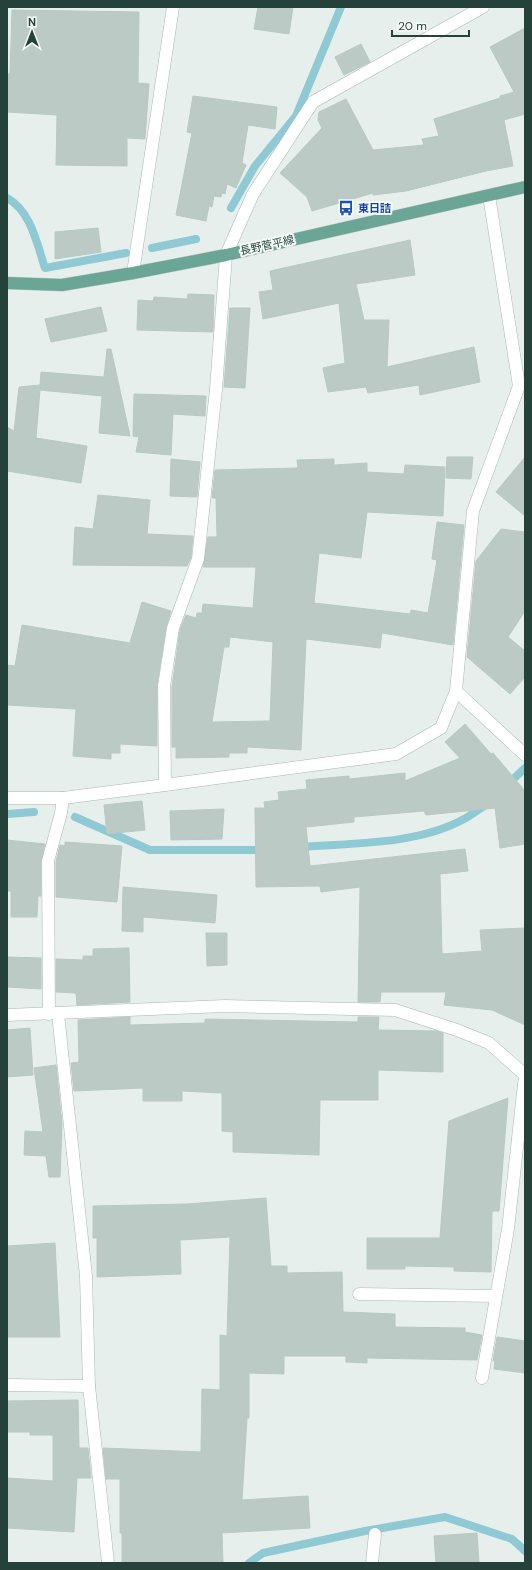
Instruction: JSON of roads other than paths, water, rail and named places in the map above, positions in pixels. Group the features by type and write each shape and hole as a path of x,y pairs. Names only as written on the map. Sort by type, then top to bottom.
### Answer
{"main road":[{"name":"長野菅平線","path":"7,283 62,286 133,273 226,255 525,187"}],"street":[{"path":"133,273 174,7"},
{"path":"165,785 164,686 173,628 198,560 216,389 226,255 253,194 313,102 483,7"},
{"path":"7,798 64,798 396,754 441,728 456,691 473,511 519,386 489,196"},
{"path":"456,691 524,754"},
{"path":"64,798 48,861 54,1014 86,1276 89,1386 108,1563"},
{"path":"7,1015 225,1006 395,1010 457,1030 489,1043 525,1076 508,1229 482,1378"},
{"path":"359,1294 496,1296"},
{"path":"7,1385 89,1386"},
{"path":"372,1563 375,1534"}],"waterway":[{"path":"231,208 255,166 296,116 341,7"},
{"path":"7,198 22,211 32,229 45,268 126,253"},
{"path":"152,248 196,239"},
{"path":"507,785 525,768"},
{"path":"299,847 383,841 426,834 446,828 470,816 487,804"},
{"path":"7,814 34,812"},
{"path":"75,817 150,850 265,850"},
{"path":"249,1563 263,1553 365,1531 445,1517 512,1539 525,1551"}],"place":[{"name":"東日詰","path":"346,208"}]}
